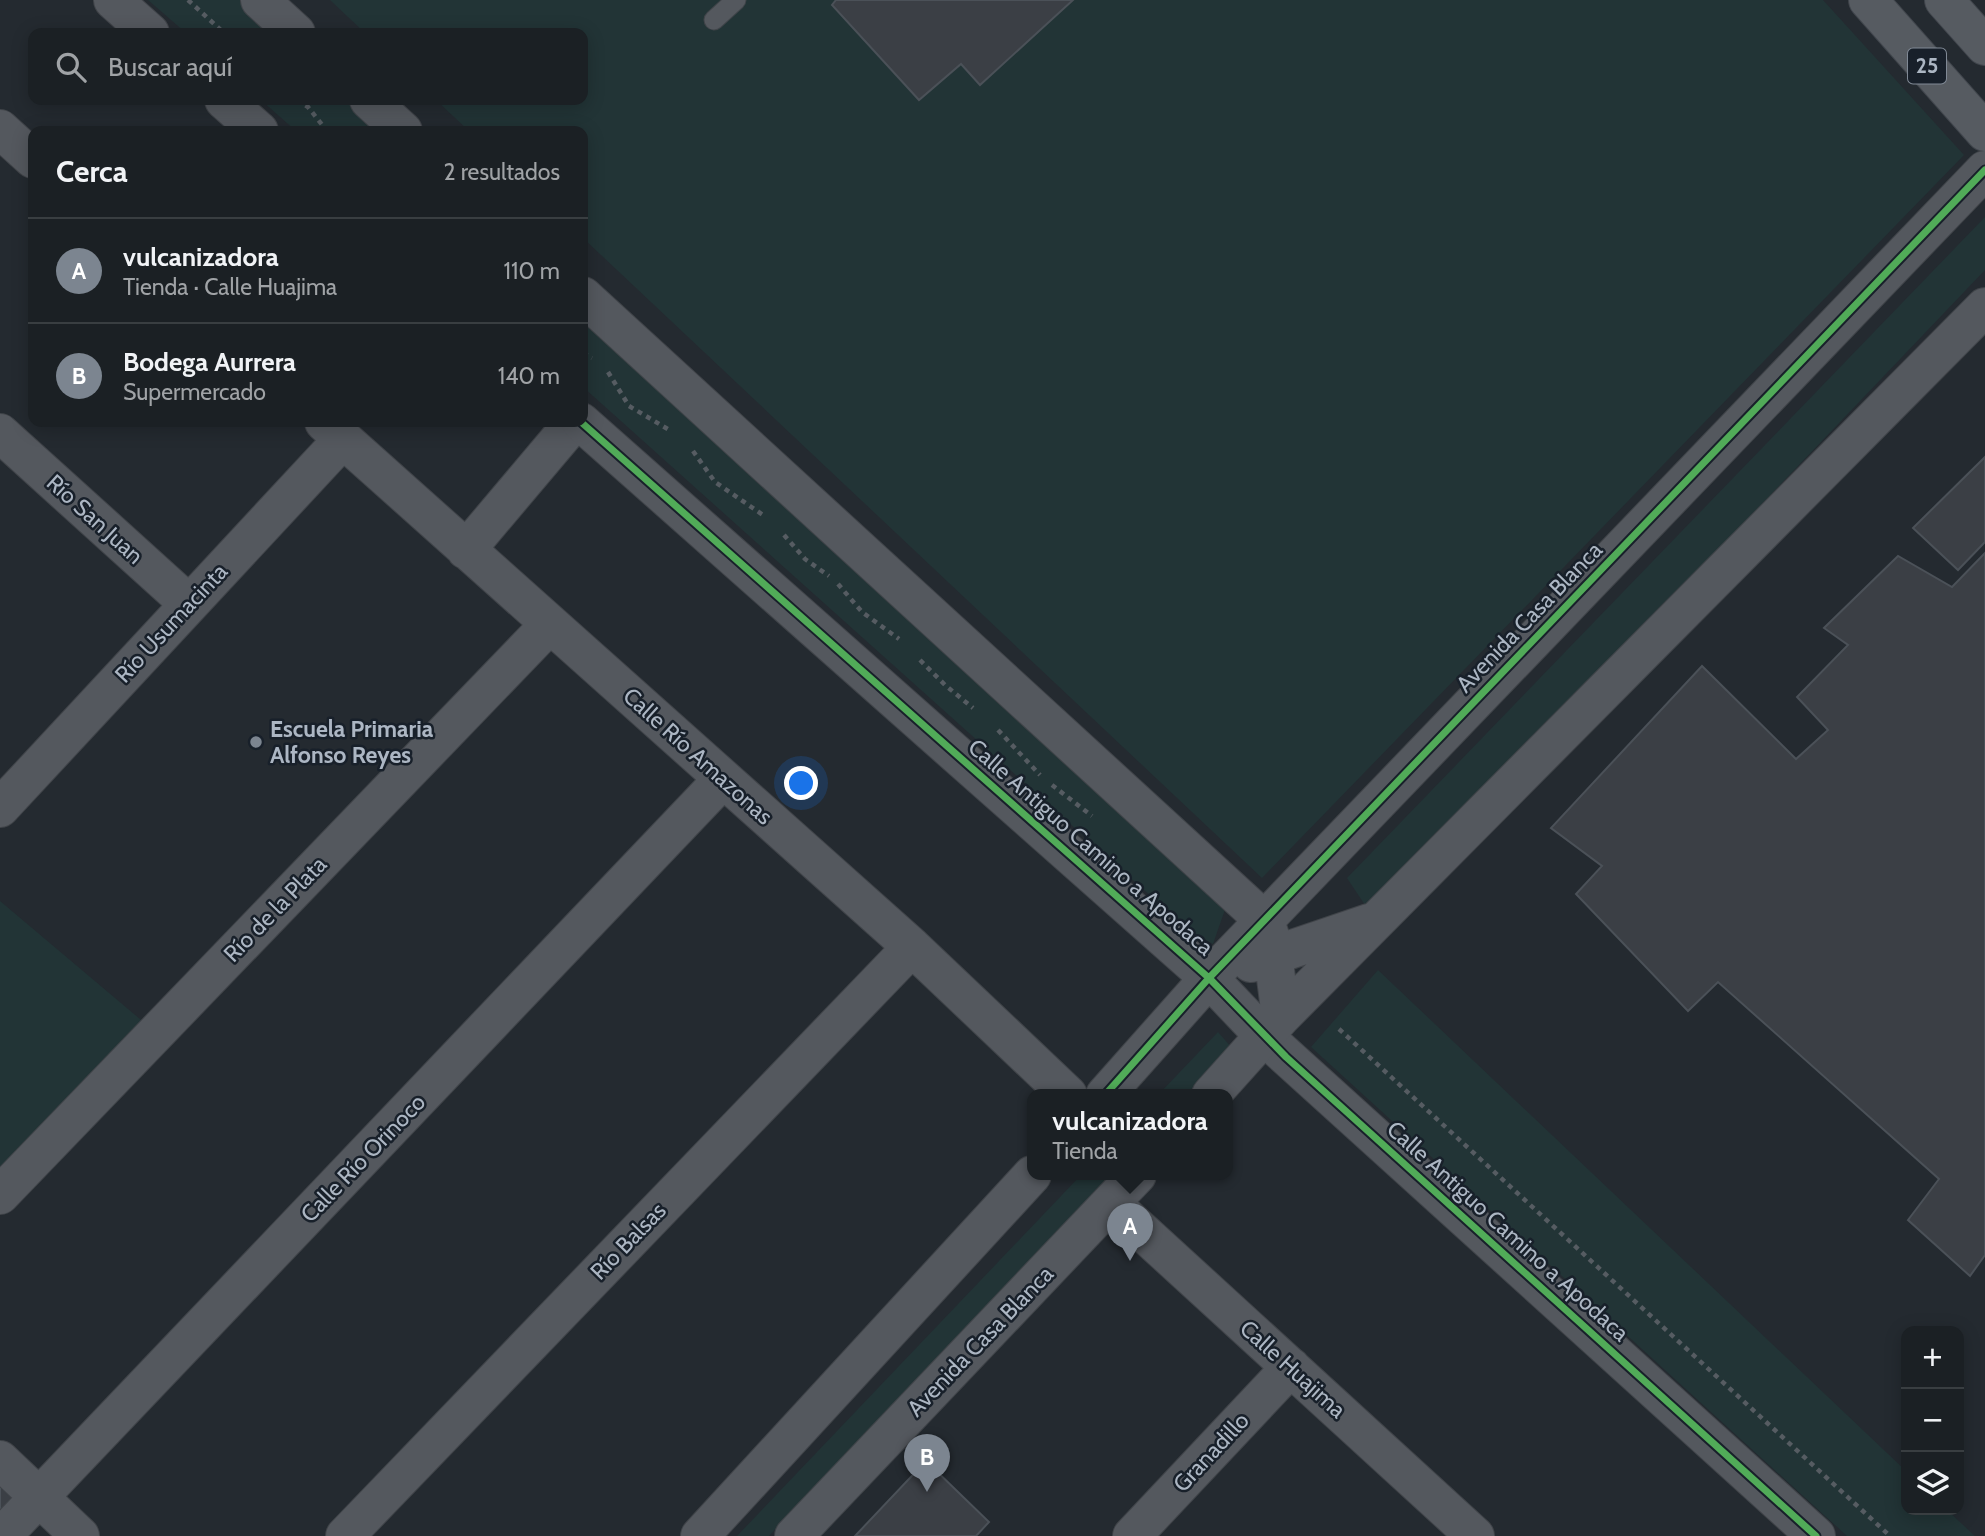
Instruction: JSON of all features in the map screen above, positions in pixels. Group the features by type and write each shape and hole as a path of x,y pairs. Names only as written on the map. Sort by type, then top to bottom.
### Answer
{"main road":[{"name":"25","path":"1868,0 1985,132"},
{"name":"25","path":"1944,0 1985,46"}],"street":[{"path":"113,0 144,28"},
{"path":"260,0 291,28"},
{"path":"229,105 253,126"},
{"path":"374,105 398,126"},
{"path":"0,129 28,154"},
{"name":"Avenida Casa Blanca","path":"1269,938 1985,170"},
{"path":"588,301 1269,938 1277,1037"},
{"path":"1218,1089 1277,1037 1378,920 1985,307"},
{"path":"466,550 570,427"},
{"name":"Calle Antiguo Camino a Apodaca","path":"587,427 1277,1037 1816,1536"},
{"name":"Calle Río Amazonas","path":"334,430 912,947 1062,1089"},
{"name":"Río Usumacinta","path":"6,791 189,604 334,430"},
{"name":"Río San Juan","path":"0,433 189,604"},
{"name":"Río de la Plata","path":"0,1195 550,624"},
{"name":"Calle Río Orinoco","path":"2,1536 723,779"},
{"path":"1110,1089 1209,978 1269,938 1378,920"},
{"name":"Río Balsas","path":"345,1536 912,947"},
{"path":"700,1536 1027,1180"},
{"name":"Avenida Casa Blanca","path":"794,1536 1132,1180"},
{"name":"Calle Huajima","path":"1111,1203 1291,1367 1454,1529"},
{"name":"Granadillo","path":"1132,1536 1291,1367"},
{"path":"0,1460 80,1536"}],"lane":[{"path":"714,20 736,0"}],"path":[{"path":"188,0 219,28"},
{"path":"305,105 323,126"},
{"path":"588,356 603,364 629,406 673,432"},
{"path":"692,449 715,482 774,522"},
{"path":"781,531 805,559 835,580 862,612 908,646"},
{"path":"917,656 945,685 976,711"},
{"path":"997,729 1044,779 1097,821"},
{"path":"1339,1029 1890,1536"}],"shaded area":[{"path":"148,0 243,0 274,28 180,28"},
{"path":"330,0 1823,0 1964,155 1262,878 588,243 588,126 464,126 441,105 588,105 588,28 360,28"},
{"path":"267,105 361,105 385,126 290,126"},
{"path":"1985,217 1985,270 1371,914 1347,878"},
{"path":"588,306 1228,901 1213,944 1191,932 588,391"},
{"path":"0,901 147,1025 0,1177"},
{"path":"1378,970 1901,1466 1901,1515 1952,1515 1975,1536 1847,1536 1311,1047"},
{"path":"1218,1032 1232,1048 1193,1089 1164,1089"},
{"path":"1076,1180 1106,1180 769,1536 737,1536"}],"building":[{"path":"836,0 1073,0 980,85 961,64 919,100 832,5"},
{"path":"1985,457 1985,542 1958,570 1913,528"},
{"path":"1985,553 1985,1255 1970,1276 1908,1220 1939,1179 1718,982 1688,1011 1576,894 1602,866 1551,828 1702,666 1796,759 1828,730 1797,697 1848,645 1824,628 1898,556 1952,587"},
{"path":"926,1461 989,1522 976,1536 855,1536"},
{"path":"0,1483 16,1499 0,1515"}],"cycle path":[{"path":"1110,1089 1209,978 1985,170"},
{"path":"587,427 1209,978 1286,1057 1816,1536"}],"place":[{"name":"Escuela Primaria Alfonso Reyes","path":"256,742"},
{"name":"vulcanizadora","path":"1130,1261"},
{"name":"Bodega Aurrera","path":"927,1492"}]}
